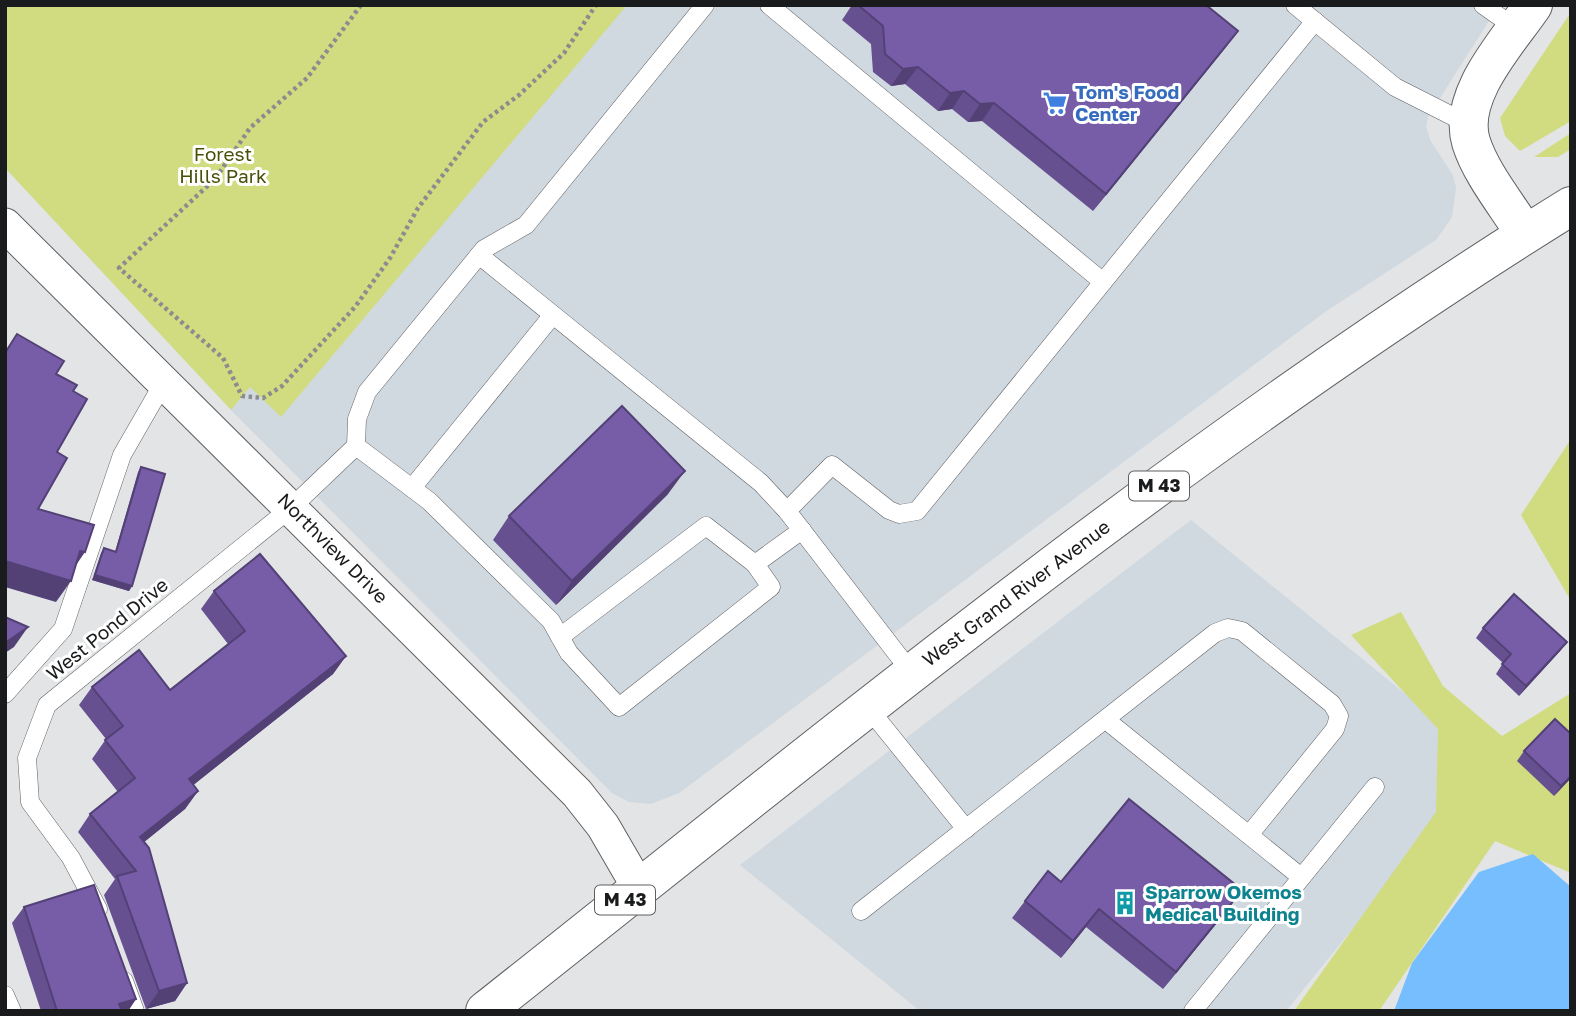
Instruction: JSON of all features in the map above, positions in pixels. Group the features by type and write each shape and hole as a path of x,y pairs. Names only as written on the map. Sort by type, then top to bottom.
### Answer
{"main road":[{"path":"1525,17 1475,93 1468,124 1474,149 1525,234"},
{"name":"West Grand River Avenue","path":"485,1011 869,709 996,605 1274,404 1525,234 1571,206"}],"street":[{"name":"Northview Drive","path":"5,225 292,507 577,793 603,826 639,888"}],"lane":[{"path":"560,637 706,526 755,564 771,587 620,707 569,653 560,637 551,621 429,501 356,446 357,419 367,392 479,256 490,244 526,225 705,5"},
{"path":"769,5 1103,282"},
{"path":"1295,5 1395,87 1468,124"},
{"path":"1483,5 1525,17"},
{"path":"787,511 832,465 889,510 899,514 917,511 1315,21"},
{"path":"479,256 761,483 787,511 911,672"},
{"path":"412,488 552,316"},
{"name":"West Pond Drive","path":"5,694 63,629 122,455 164,382"},
{"name":"West Pond Drive","path":"105,927 71,858 30,802 27,758 47,705 292,507 356,446"},
{"path":"755,564 802,530"},
{"path":"861,911 1221,629 1242,631 1332,704 1339,716 1335,729 1249,835"},
{"path":"869,709 966,829"},
{"path":"1106,720 1300,877"},
{"path":"1193,1011 1375,786"},
{"path":"118,963 135,1011"},
{"path":"5,995 12,1011"}],"path":[{"path":"361,5 307,78 250,128 215,179 119,268 223,358 243,396 263,398 282,386 355,307 390,258 418,208 484,122 519,95 564,53 596,5"}],"shaded area":[{"path":"559,5 1499,5 1428,117 1426,126 1430,140 1453,175 1456,188 1452,217 1436,240 1325,312 679,793 651,804 629,802 612,793 231,410"},
{"path":"1191,520 1488,761 1286,1011 920,1011 740,865"}],"green space":[{"name":"Forest Hills Park","path":"5,5 627,5 281,417 250,387 231,410 5,168"},
{"path":"1571,12 1571,121 1520,151 1505,136 1500,118"},
{"path":"1571,133 1571,149 1558,157 1534,157"},
{"path":"1571,439 1571,601 1521,515"},
{"path":"1401,612 1443,686 1502,736 1571,693 1571,873 1495,841 1379,1011 1294,1011 1436,812 1438,729 1351,635"}],"water":[{"path":"1533,854 1571,887 1571,1011 1394,1011 1412,963 1479,872"}],"building":[{"name":"Tom's Food Center","path":"858,5 1206,5 1238,31 1106,194 994,103 980,104 964,91 950,93 918,67 903,69 885,54 883,26"},
{"path":"17,334 64,361 56,374 77,385 73,391 87,399 57,452 67,458 38,509 94,525 85,552 80,551 71,581 5,561 5,353"},
{"path":"622,406 685,471 572,581 509,516"},
{"path":"141,467 165,474 132,586 95,575 104,548 116,552"},
{"path":"260,554 346,656 189,779 198,791 140,837 149,848 187,983 159,991 117,876 136,871 90,814 135,778 105,740 123,726 92,687 139,650 170,690 245,631 214,591"},
{"path":"1514,594 1567,642 1526,686 1502,664 1511,654 1483,628"},
{"path":"5,617 28,627 5,643"},
{"path":"1555,719 1571,734 1571,776 1561,786 1524,751"},
{"name":"Sparrow Okemos Medical Building","path":"1129,799 1242,890 1176,972 1099,909 1073,941 1025,901 1048,871 1061,882"},
{"path":"94,885 136,999 119,1004 122,1011 57,1011 24,907"}],"place":[{"name":"Tom's Food Center","path":"1055,103"},
{"name":"Sparrow Okemos Medical Building","path":"1125,903"}]}
